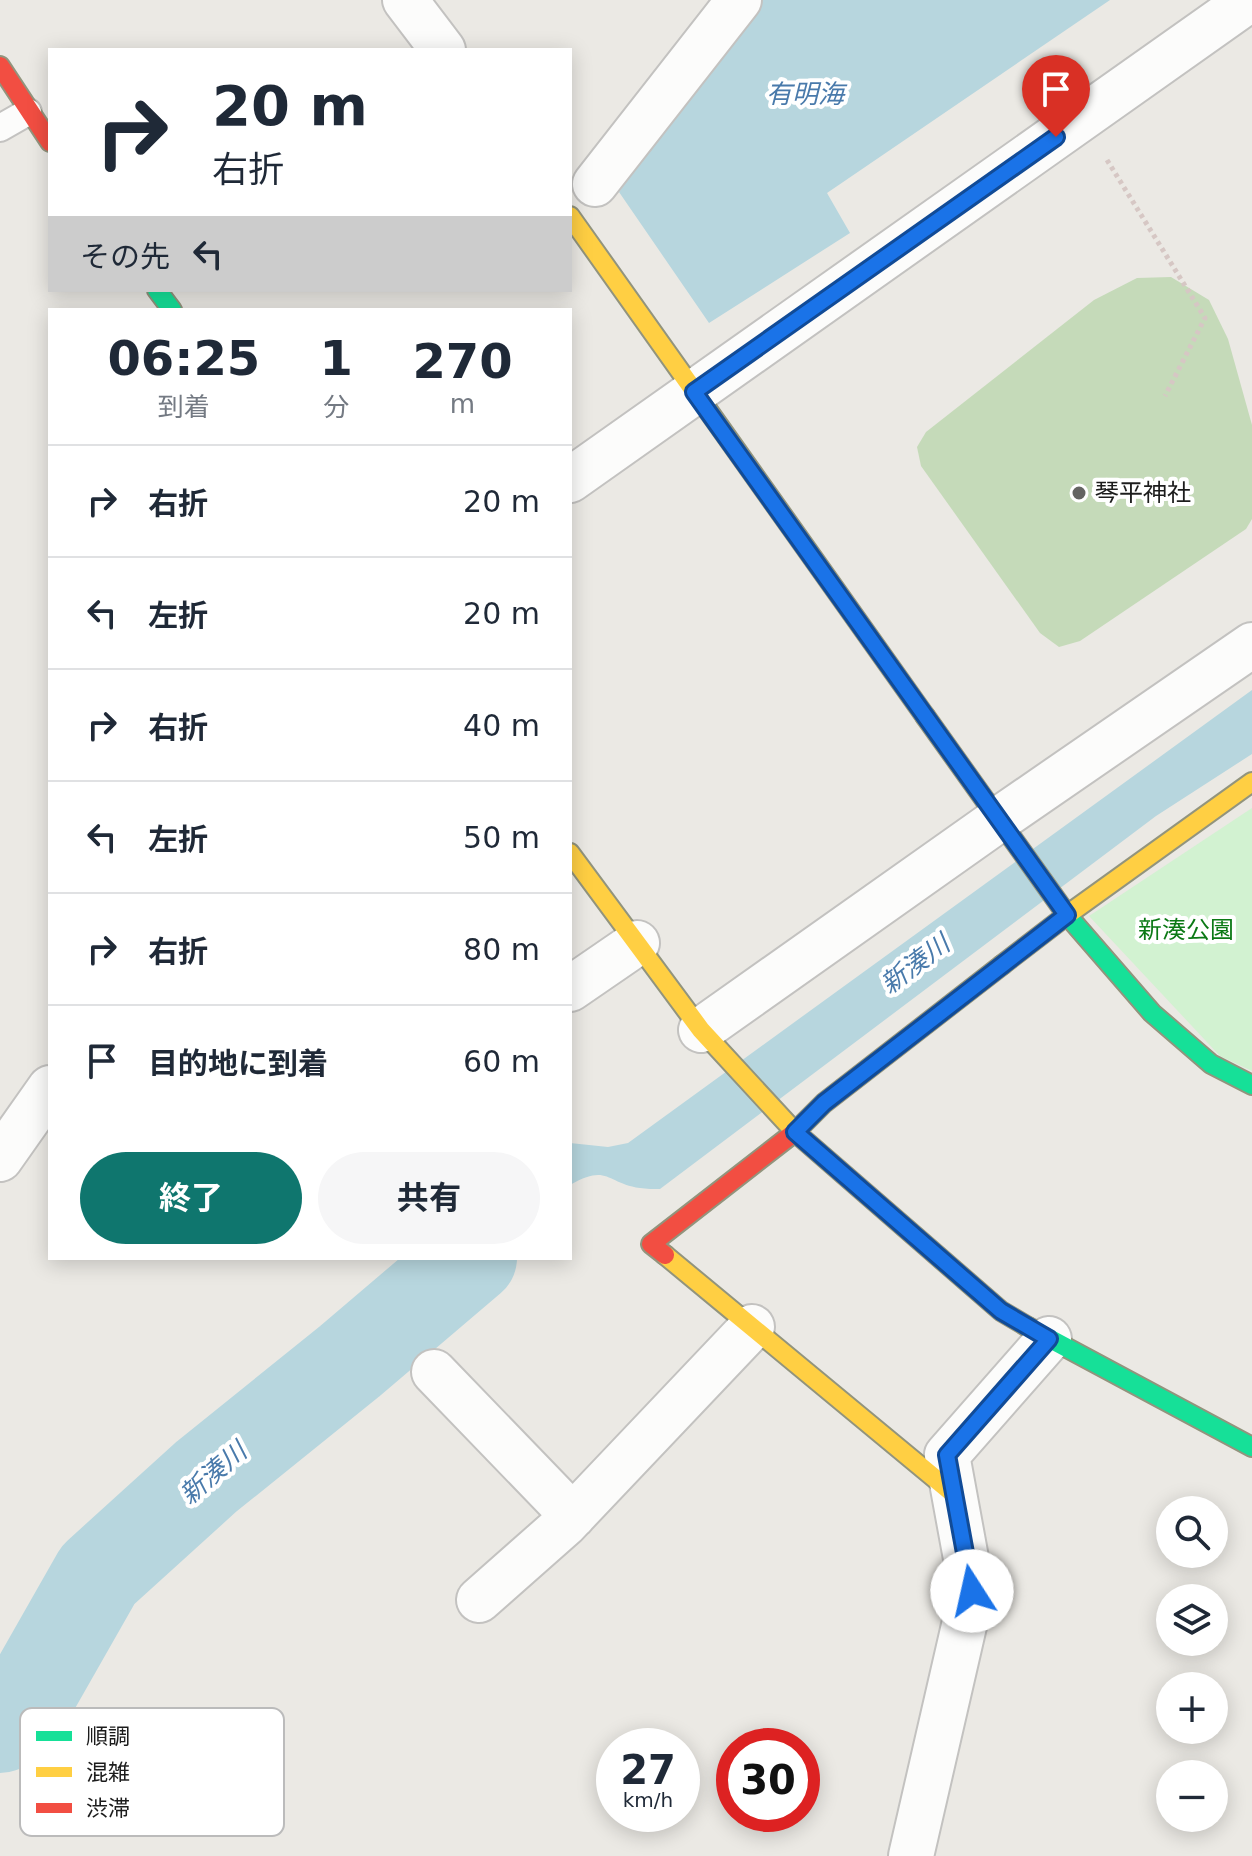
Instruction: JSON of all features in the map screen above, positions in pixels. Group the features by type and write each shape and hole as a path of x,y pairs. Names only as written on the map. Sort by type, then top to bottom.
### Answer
{"street":[{"path":"405,0 441,48"},
{"path":"739,0 583,200 694,392 1063,910 1152,1013 1211,1064 1252,1085"},
{"path":"572,479 1249,0"},
{"path":"0,66 48,139"},
{"path":"709,1039 1252,645"},
{"path":"955,1495 651,1244 1063,910 1252,782"},
{"path":"572,856 709,1039 791,1128 1001,1311 1252,1447"},
{"path":"572,988 637,943"},
{"path":"0,1159 48,1091"},
{"path":"479,1600 573,1516 752,1327"},
{"path":"911,1856 972,1591 947,1455 1049,1339"},
{"path":"434,1372 573,1516"}],"lane":[{"path":"0,128 28,112"}],"path":[{"path":"1082,119 1205,318 1165,396"}],"green space":[{"path":"1171,277 1209,300 1228,339 1252,425 1252,519 1246,529 1080,641 1059,647 1040,633 921,466 917,447 926,432 1094,300 1137,278"},
{"name":"新湊公園","path":"1252,808 1252,1071 1220,1056 1089,916"}],"water":[{"name":"有明海","path":"754,0 1110,0 827,193 850,233 709,323 619,192"},
{"path":"1252,690 1252,754 1156,816 660,1189 629,1186 600,1175 592,1175 572,1184 572,1143 608,1147 628,1143"},
{"path":"447,1260 485,1260 350,1361"}],"waterway":[{"name":"新湊川","path":"21,1708 98,1575 206,1477 469,1260"},
{"name":"新湊川","path":"0,1727 20,1709"}],"traffic: fast":[{"path":"158,292 170,308"},
{"path":"925,716 1067,915 1152,1013 1211,1064 1252,1085"},
{"path":"1028,1327 1252,1447"}],"traffic: slow":[{"path":"572,219 925,716"},
{"path":"1002,965 1252,782"},
{"path":"572,856 701,1030 795,1132 1001,1311 1028,1327"},
{"path":"665,1255 955,1495"}],"traffic: jam":[{"path":"0,66 48,139"},
{"path":"665,1255 651,1244 795,1132 824,1103 1002,965"}],"place":[{"name":"琴平神社","path":"1079,493"}],"route":[{"path":"972,1591 947,1455 1049,1339 1001,1311 795,1132 824,1103 1067,915 694,392 1056,137"}]}
